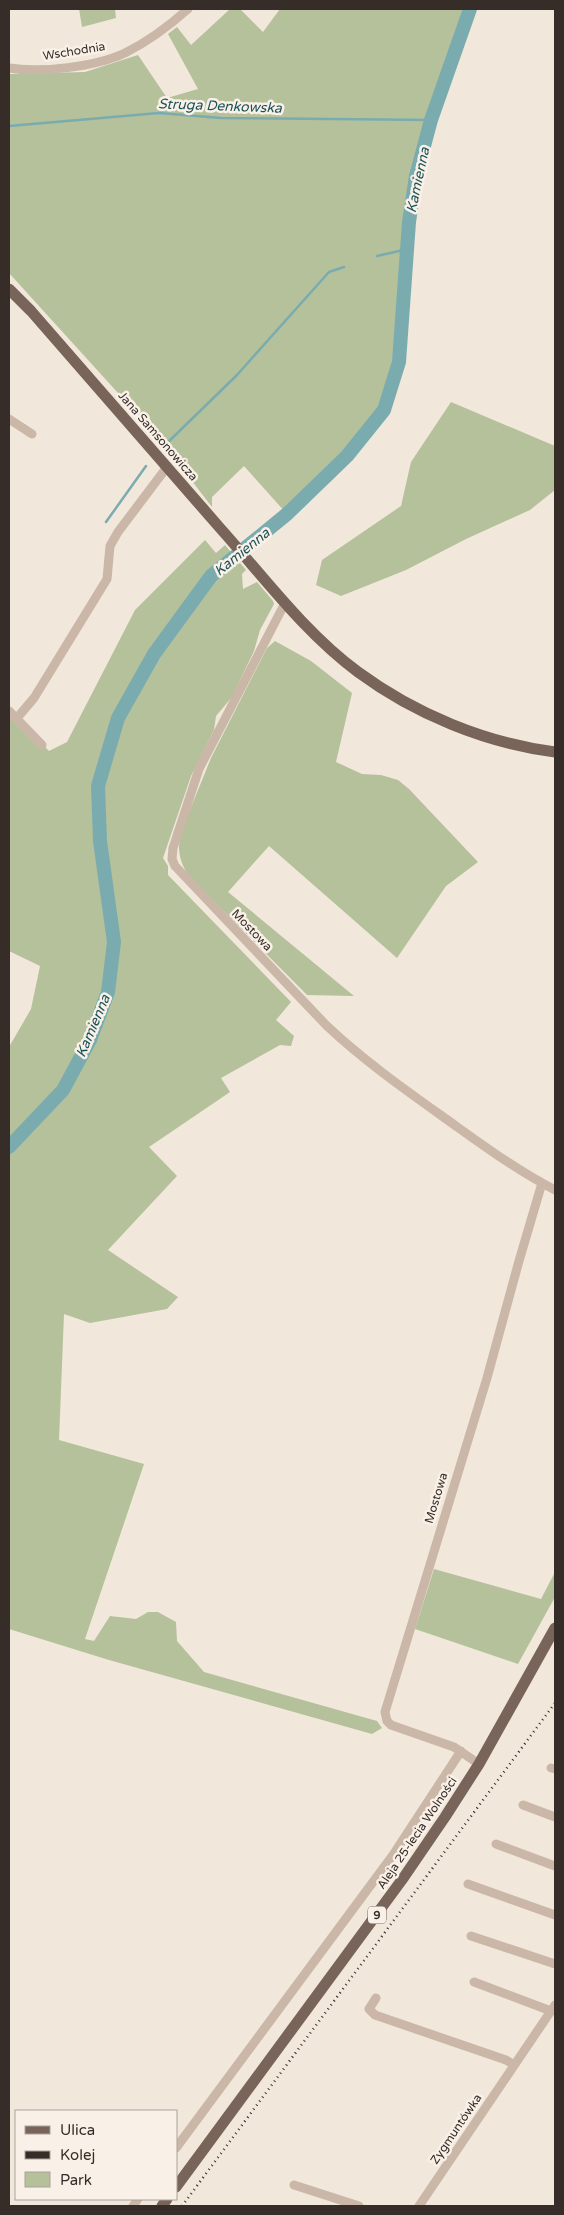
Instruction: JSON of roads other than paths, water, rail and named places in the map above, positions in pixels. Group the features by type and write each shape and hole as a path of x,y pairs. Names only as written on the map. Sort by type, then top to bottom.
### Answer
{"main road":[{"name":"Jana Samsonowicza","path":"9,289 37,318 285,603 357,672 427,714 481,735 525,747 555,752"},
{"name":"Aleja 25-lecia Wolności","path":"178,2184 404,1877 480,1764 555,1628"}],"street":[{"name":"Wschodnia","path":"9,68 52,69 112,58 126,52 188,9"},
{"path":"9,419 32,434"},
{"path":"17,718 34,698 108,579 110,546 118,532 167,467"},
{"name":"Mostowa","path":"285,603 199,769 173,848 172,859 175,866 344,1042 409,1093 478,1142 542,1184 555,1190"},
{"path":"9,711 42,745"},
{"name":"Mostowa","path":"480,1764 460,1751 391,1725 387,1722 384,1712 487,1378 542,1184"},
{"path":"178,2145 393,1855 460,1751"},
{"path":"524,1805 555,1817"},
{"path":"496,1844 555,1866"},
{"path":"468,1884 555,1915"},
{"path":"471,1936 555,1964"},
{"path":"474,1982 553,2008"},
{"path":"376,1998 369,2009 376,2015 506,2060 514,2065"},
{"name":"Zygmuntówka","path":"419,2206 553,2008"},
{"path":"294,2185 358,2206"}],"waterway":[{"name":"Kamienna","path":"9,1147 63,1090 90,1040 108,992 114,942 100,841 98,786 118,718 154,654 211,576 287,514 347,456 384,410 399,362 409,222 416,176 431,120 470,9"},
{"name":"Struga Denkowska","path":"9,126 159,113 221,118 431,120"},
{"path":"377,256 408,249"},
{"path":"163,447 237,375 329,272 344,267"},
{"path":"106,522 146,466"}],"railway":[{"path":"182,2206 555,1703"}]}
